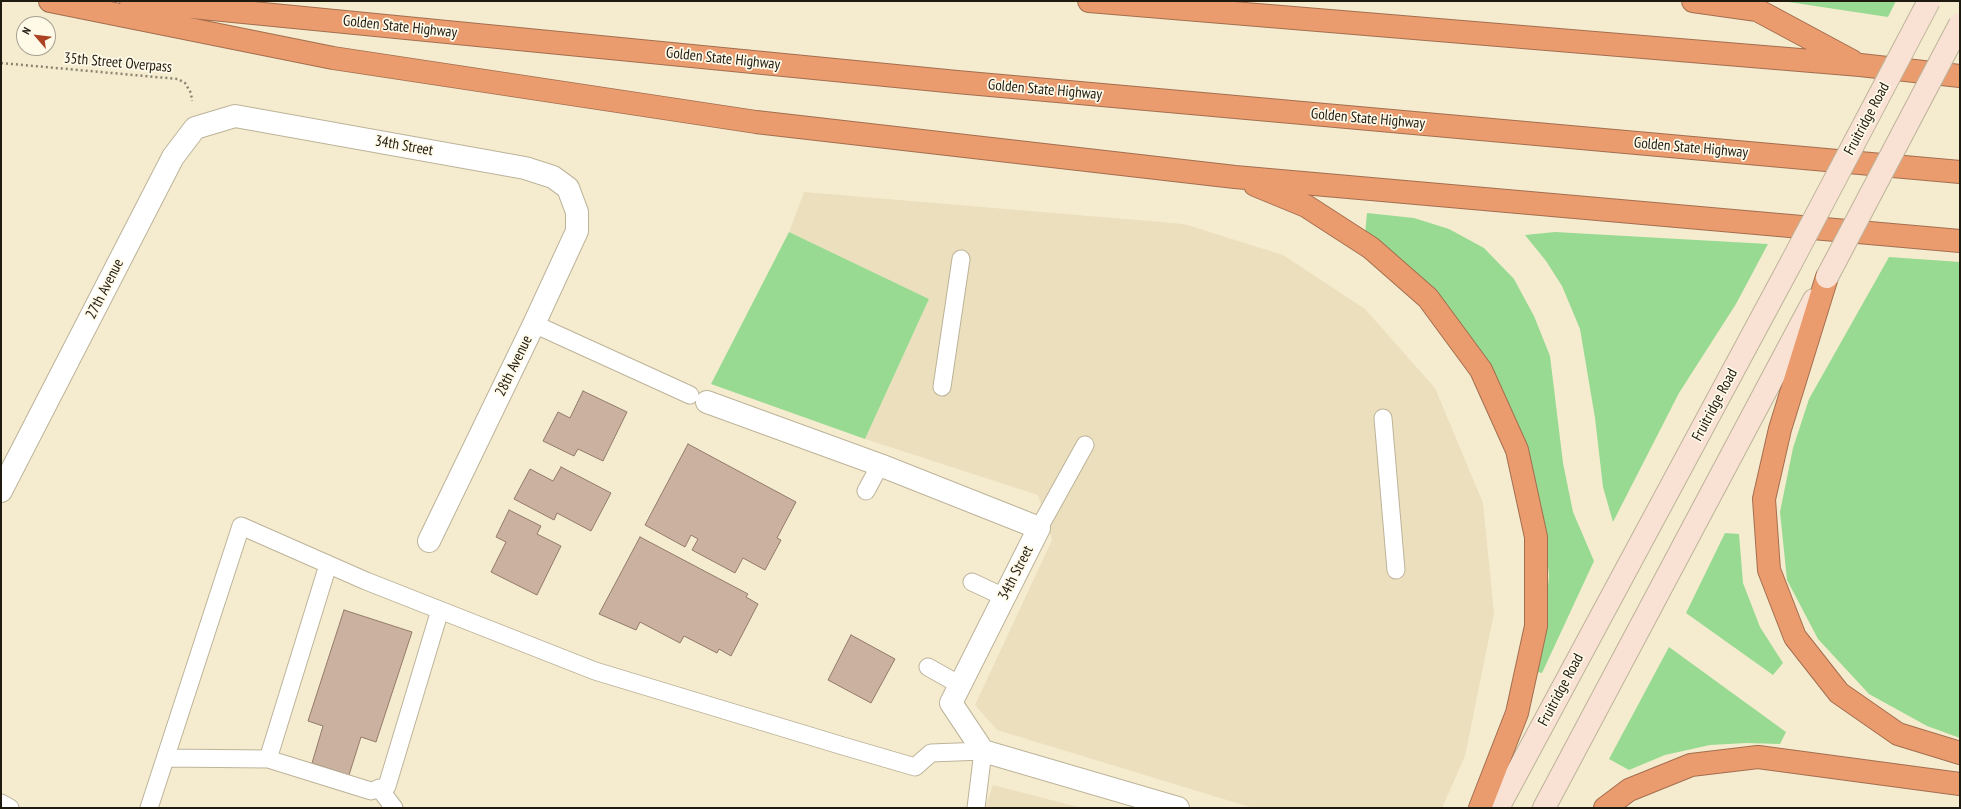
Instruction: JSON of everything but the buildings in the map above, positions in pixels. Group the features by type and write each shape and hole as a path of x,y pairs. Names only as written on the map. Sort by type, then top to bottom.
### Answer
{"highway":[{"path":"50,1 333,58 756,122 1236,177 1960,241"},
{"name":"Golden State Highway","path":"131,1 957,82 1960,172"},
{"path":"1089,1 1860,66 1960,76"},
{"path":"1694,1 1757,10 1860,66"},
{"path":"1236,177 1306,206 1371,248 1428,298 1481,370 1517,450 1536,538 1536,626 1517,713 1480,808"},
{"path":"1827,277 1780,429 1764,499 1769,570 1795,637 1839,693 1898,734 1960,753"},
{"path":"1605,808 1629,790 1691,765 1758,757 1960,784"}],"main road":[{"name":"Fruitridge Road","path":"1498,808 1791,263 1929,1"},
{"path":"1544,808 1960,24"}],"street":[{"name":"34th Street","path":"196,128 235,116 525,168 553,177 568,188"},
{"name":"27th Avenue","path":"1,491 173,157 196,128"},
{"name":"28th Avenue","path":"429,541 534,324 577,231 578,212 568,188"},
{"name":"34th Street","path":"698,399 880,465 1039,528 951,703 983,751"},
{"path":"983,751 1178,808"}],"lane":[{"path":"942,387 961,259"},
{"path":"534,324 698,399"},
{"path":"1383,418 1396,570"},
{"path":"1039,528 1085,445"},
{"path":"866,491 880,465"},
{"path":"154,807 166,758 240,526 328,565 595,670 915,768 931,753 983,751 976,808"},
{"path":"268,759 328,565"},
{"path":"972,582 1004,597"},
{"path":"375,789 386,786 440,610"},
{"path":"928,667 960,685"},
{"path":"166,758 268,759 375,789 394,808"},
{"path":"1,803 10,808"}],"path":[{"name":"35th Street Overpass","path":"1,63 178,79 185,83 191,93 196,128"}],"shaded area":[{"path":"804,192 1184,224 1283,255 1365,309 1435,388 1483,503 1494,613 1465,756 1442,808 1253,808 997,730 975,705 1052,540 1038,495 865,439 929,299 789,232"},
{"path":"993,785 1082,808 985,808"}],"green space":[{"path":"1782,1 1896,1 1888,17"},
{"path":"1367,213 1414,218 1449,229 1484,248 1514,279 1534,316 1550,356 1563,463 1573,512 1594,561 1542,673 1537,672 1544,631 1549,575 1541,505 1522,437 1365,234"},
{"path":"789,232 929,299 865,439 711,384"},
{"path":"1555,232 1768,244 1736,304 1679,393 1613,522 1603,487 1595,418 1580,329 1562,286 1546,261 1525,235"},
{"path":"1889,257 1960,262 1960,738 1927,726 1869,694 1818,639 1787,580 1780,512 1793,448 1809,399"},
{"path":"1725,533 1739,534 1743,583 1760,627 1783,663 1773,675 1686,613"},
{"path":"1669,647 1786,732 1780,744 1747,743 1710,745 1665,755 1629,770 1609,759"}]}
